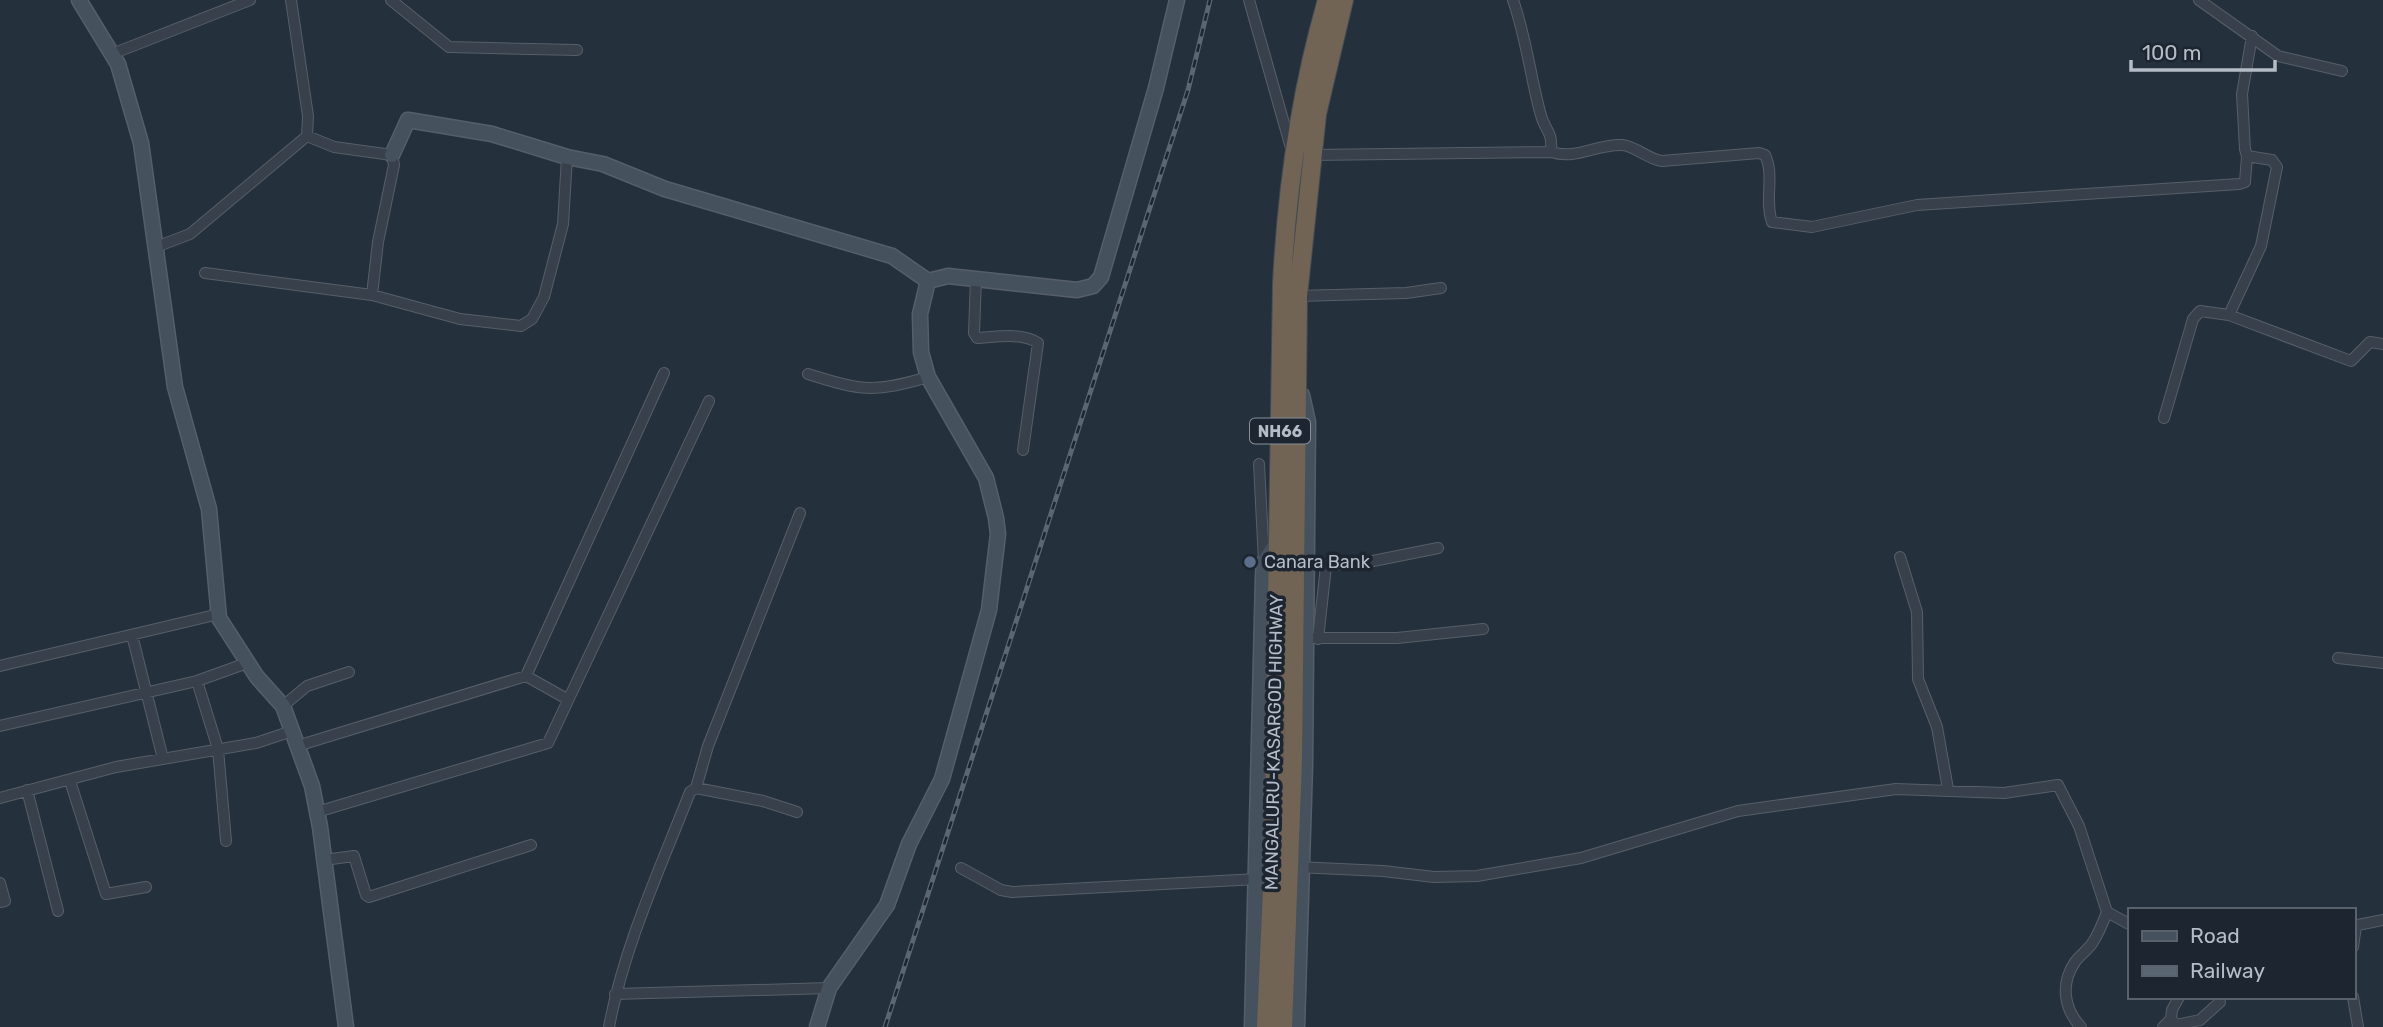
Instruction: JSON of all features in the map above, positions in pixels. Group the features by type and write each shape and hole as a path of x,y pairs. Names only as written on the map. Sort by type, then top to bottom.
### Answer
{"highway":[{"name":"MANGALURU-KASARGOD HIGHWAY","path":"1283,1027 1276,869 1282,283 1293,156 1327,0"},
{"name":"MANGALURU-KASARGOD HIGHWAY","path":"1266,1027 1276,869 1298,296 1317,114 1344,0"}],"street":[{"path":"79,0 118,64 141,143 175,387 209,509 219,614 247,663 283,706 317,812 346,1027"},
{"path":"112,54 250,0"},
{"path":"291,0 307,116 307,136"},
{"path":"391,0 449,47 577,50"},
{"path":"372,295 378,242 394,165 392,155 408,120 492,134 567,157 603,164 665,189 892,256 928,281 948,276 1056,290 1077,290 1093,286 1101,277 1156,88 1177,0"},
{"path":"1249,0 1293,156"},
{"path":"1513,0 1522,27 1540,114 1553,138 1551,152"},
{"path":"2199,0 2278,55 2342,71"},
{"path":"1311,155 1551,152 1563,155 1585,154 1617,145 1629,146 1650,159 1662,161 1759,153 1765,155 1769,162 1769,206 1772,222 1812,227 1917,205 2239,184 2245,182 2247,177 2242,94 2252,36"},
{"path":"156,247 190,234 307,136"},
{"path":"307,136 334,147 392,155"},
{"path":"2229,314 2260,246 2277,167 2272,160 2247,156"},
{"path":"205,273 372,295 420,310 492,325 521,326 532,319 542,306 563,224 567,157"},
{"path":"976,278 974,334 977,338 1032,339 1038,343 1023,450"},
{"path":"817,1027 829,988 887,905 909,844 942,779 989,610 998,534 989,490 972,451 928,377 921,352 920,314 928,281"},
{"path":"1298,296 1406,293 1441,288"},
{"path":"2164,418 2195,314 2207,311 2229,314 2351,361 2370,342 2383,344"},
{"path":"1297,369 1308,422 1312,638"},
{"path":"526,676 664,373"},
{"path":"808,374 865,390 887,389 928,377"},
{"path":"317,812 548,743 709,401"},
{"path":"1259,464 1276,869 1297,1027"},
{"path":"608,1027 615,994 644,908 690,792 696,788 708,746 800,513"},
{"path":"1264,562 1278,541"},
{"path":"1252,1027 1312,638 1326,566 1368,562 1438,548"},
{"path":"1900,557 1917,612 1918,679 1937,727 1948,789"},
{"path":"0,666 219,614"},
{"path":"1312,638 1397,638 1483,629"},
{"path":"132,635 163,759"},
{"path":"2338,658 2383,663"},
{"path":"0,726 197,681 247,663"},
{"path":"283,706 307,686 349,671"},
{"path":"298,746 526,676 567,699"},
{"path":"197,681 218,749 226,841"},
{"path":"0,797 116,767 256,743 292,731"},
{"path":"70,781 106,894 145,887"},
{"path":"961,869 1001,890 1012,892 1276,869 1383,871 1434,877 1477,876 1581,858 1738,811 1896,789 2004,793 2058,785 2079,826 2107,912 2094,942 2074,963 2065,982 2066,999 2074,1020 2081,1027"},
{"path":"696,788 763,801 797,812"},
{"path":"27,790 58,911"},
{"path":"324,860 354,856 366,895 369,897 531,845"},
{"path":"0,883 5,901 0,902"},
{"path":"2107,912 2128,923"},
{"path":"2355,926 2383,920"},
{"path":"615,994 829,988"},
{"path":"2178,999 2167,1023 2176,1025 2200,1020 2220,1003"},
{"path":"2353,999 2358,1027"}],"railway":[{"path":"885,1027 1188,90 1210,0"}],"place":[{"name":"Canara Bank","path":"1250,562"}]}
